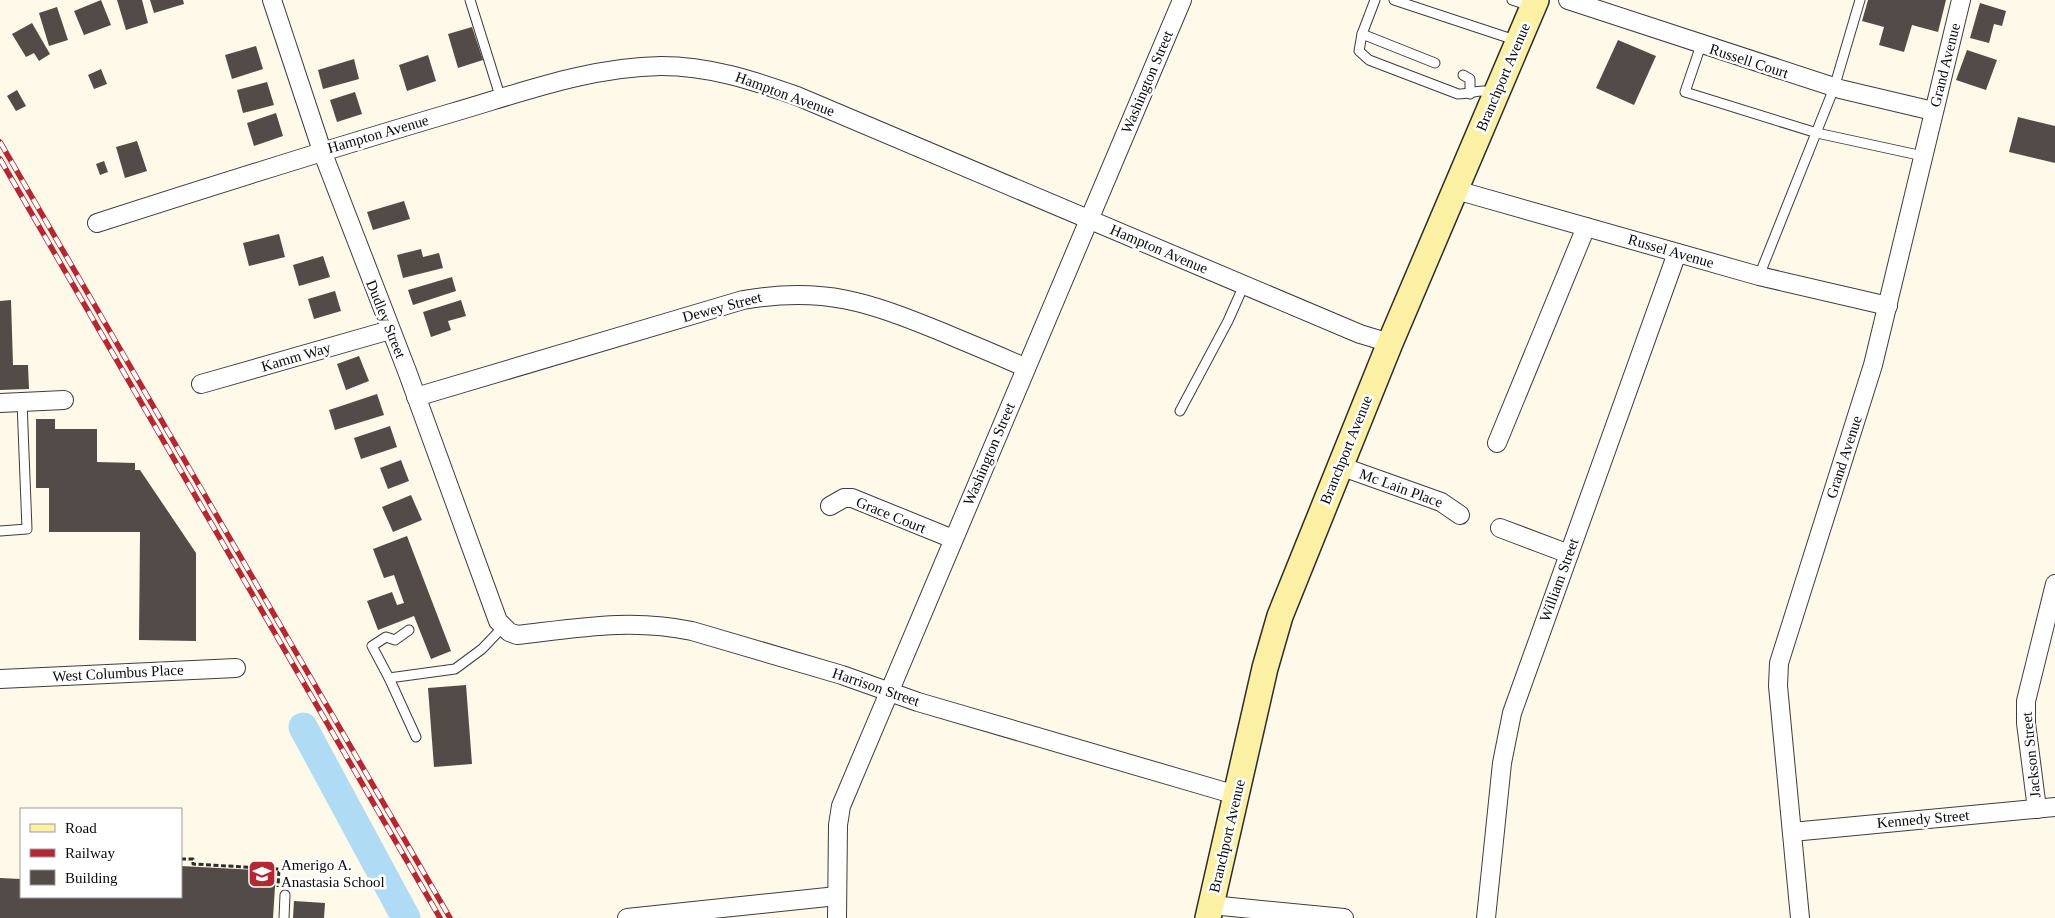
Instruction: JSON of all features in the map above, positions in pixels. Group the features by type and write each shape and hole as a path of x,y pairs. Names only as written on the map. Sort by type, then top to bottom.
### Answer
{"street":[{"name":"Dudley Street","path":"272,0 322,151 416,397 498,621 506,630"},
{"name":"Washington Street","path":"837,918 838,825 841,806 1182,0"},
{"name":"Russell Court","path":"1568,0 1834,88 1933,111"},
{"name":"Grand Avenue","path":"1800,918 1778,686 1779,663 1865,393 1888,306 1961,0"},
{"name":"Branchport Avenue","path":"1210,911 1265,668 1280,616 1390,343 1518,41 1527,2"},
{"name":"Hampton Avenue","path":"97,223 322,151 593,72 618,68 662,66 718,71 744,77 797,96 1360,334 1390,343"},
{"name":"Russel Avenue","path":"1456,190 1759,276 1888,306"},
{"path":"1497,443 1586,227"},
{"name":"William Street","path":"1486,918 1502,763 1512,714 1677,253"},
{"name":"Dewey Street","path":"416,397 743,300 771,295 800,294 843,298 874,305 1026,368"},
{"name":"Kamm Way","path":"201,384 390,330"},
{"path":"0,403 64,400"},
{"name":"Mc Lain Place","path":"1340,466 1441,502 1460,515"},
{"name":"Grace Court","path":"830,506 844,498 852,498 953,539"},
{"path":"1500,528 1569,554"},
{"name":"Jackson Street","path":"2037,809 2026,724 2026,701 2055,584"},
{"name":"Harrison Street","path":"506,630 517,635 620,623 668,626 842,675 927,704 1236,795"},
{"name":"West Columbus Place","path":"0,679 236,668"},
{"name":"Kennedy Street","path":"1792,832 2055,807"},
{"path":"627,918 837,896"},
{"path":"1210,911 1344,918"}],"lane":[{"path":"470,0 501,98"},
{"path":"1375,0 1362,34 1359,51 1369,60 1458,94 1470,94 1484,89 1496,93"},
{"path":"1394,0 1518,41"},
{"path":"1759,276 1834,88 1860,0"},
{"path":"1362,34 1435,63"},
{"path":"1701,45 1686,92 1817,133 1923,156"},
{"path":"1463,75 1470,79 1470,94"},
{"path":"1180,411 1228,321 1244,285"},
{"path":"0,531 27,529 22,402"},
{"path":"408,630 395,640 386,637 372,646 390,678 416,737"},
{"path":"390,678 455,669 506,630"},
{"path":"284,918 285,895"}],"path":[{"path":"182,859 193,860 193,864 279,869 277,886 285,895"}],"building":[{"path":"101,0 111,25 84,35 74,11"},
{"path":"117,0 142,0 148,23 126,30"},
{"path":"150,0 183,0 184,4 154,13"},
{"path":"1868,0 1946,0 1938,32 1912,25 1904,52 1879,45 1884,27 1862,21"},
{"path":"1980,3 2006,11 2002,26 1994,24 1989,43 1970,38"},
{"path":"57,7 68,40 49,46 39,13"},
{"path":"32,23 50,54 39,61 34,53 26,57 12,34"},
{"path":"472,27 483,60 458,68 448,34"},
{"path":"1618,40 1656,56 1634,105 1596,88"},
{"path":"256,46 263,69 232,79 225,55"},
{"path":"1967,50 1997,60 1986,90 1956,80"},
{"path":"428,55 436,81 407,91 399,65"},
{"path":"354,59 359,79 323,89 318,70"},
{"path":"101,69 107,84 94,89 88,75"},
{"path":"267,82 274,105 243,113 237,90"},
{"path":"17,90 26,106 16,111 7,96"},
{"path":"355,92 362,114 337,122 330,100"},
{"path":"276,113 283,136 254,146 247,123"},
{"path":"2018,117 2055,126 2055,163 2009,152"},
{"path":"137,141 147,171 125,178 116,147"},
{"path":"104,161 108,172 100,175 96,164"},
{"path":"404,201 410,219 373,230 367,212"},
{"path":"279,234 285,257 249,266 243,243"},
{"path":"421,249 423,257 439,253 443,268 403,278 397,255"},
{"path":"323,256 330,277 299,286 293,265"},
{"path":"452,277 456,291 413,305 408,290"},
{"path":"335,291 341,311 314,319 308,299"},
{"path":"11,300 13,365 28,365 29,389 0,390 0,301"},
{"path":"461,300 466,316 448,321 451,330 431,337 423,312"},
{"path":"359,356 369,381 346,390 337,364"},
{"path":"377,394 384,415 335,430 329,410"},
{"path":"36,419 55,419 55,429 97,429 97,462 135,463 135,470 140,470 196,553 196,641 139,640 140,532 49,532 49,488 36,488"},
{"path":"390,426 397,447 361,459 354,438"},
{"path":"401,460 409,481 388,489 380,468"},
{"path":"411,495 422,520 393,532 382,507"},
{"path":"407,536 451,651 431,659 414,616 378,630 367,601 392,592 397,605 404,603 394,575 384,578 373,549"},
{"path":"466,685 472,764 434,767 428,688"},
{"path":"182,866 276,871 273,918 0,918 0,878 20,879 20,898 182,898"},
{"path":"294,901 325,903 324,918 293,918"}],"waterway":[{"path":"303,727 406,918"}],"railway":[{"path":"0,142 450,918"},
{"path":"0,159 440,918"}],"place":[{"name":"Amerigo A. Anastasia School","path":"262,874"}]}
